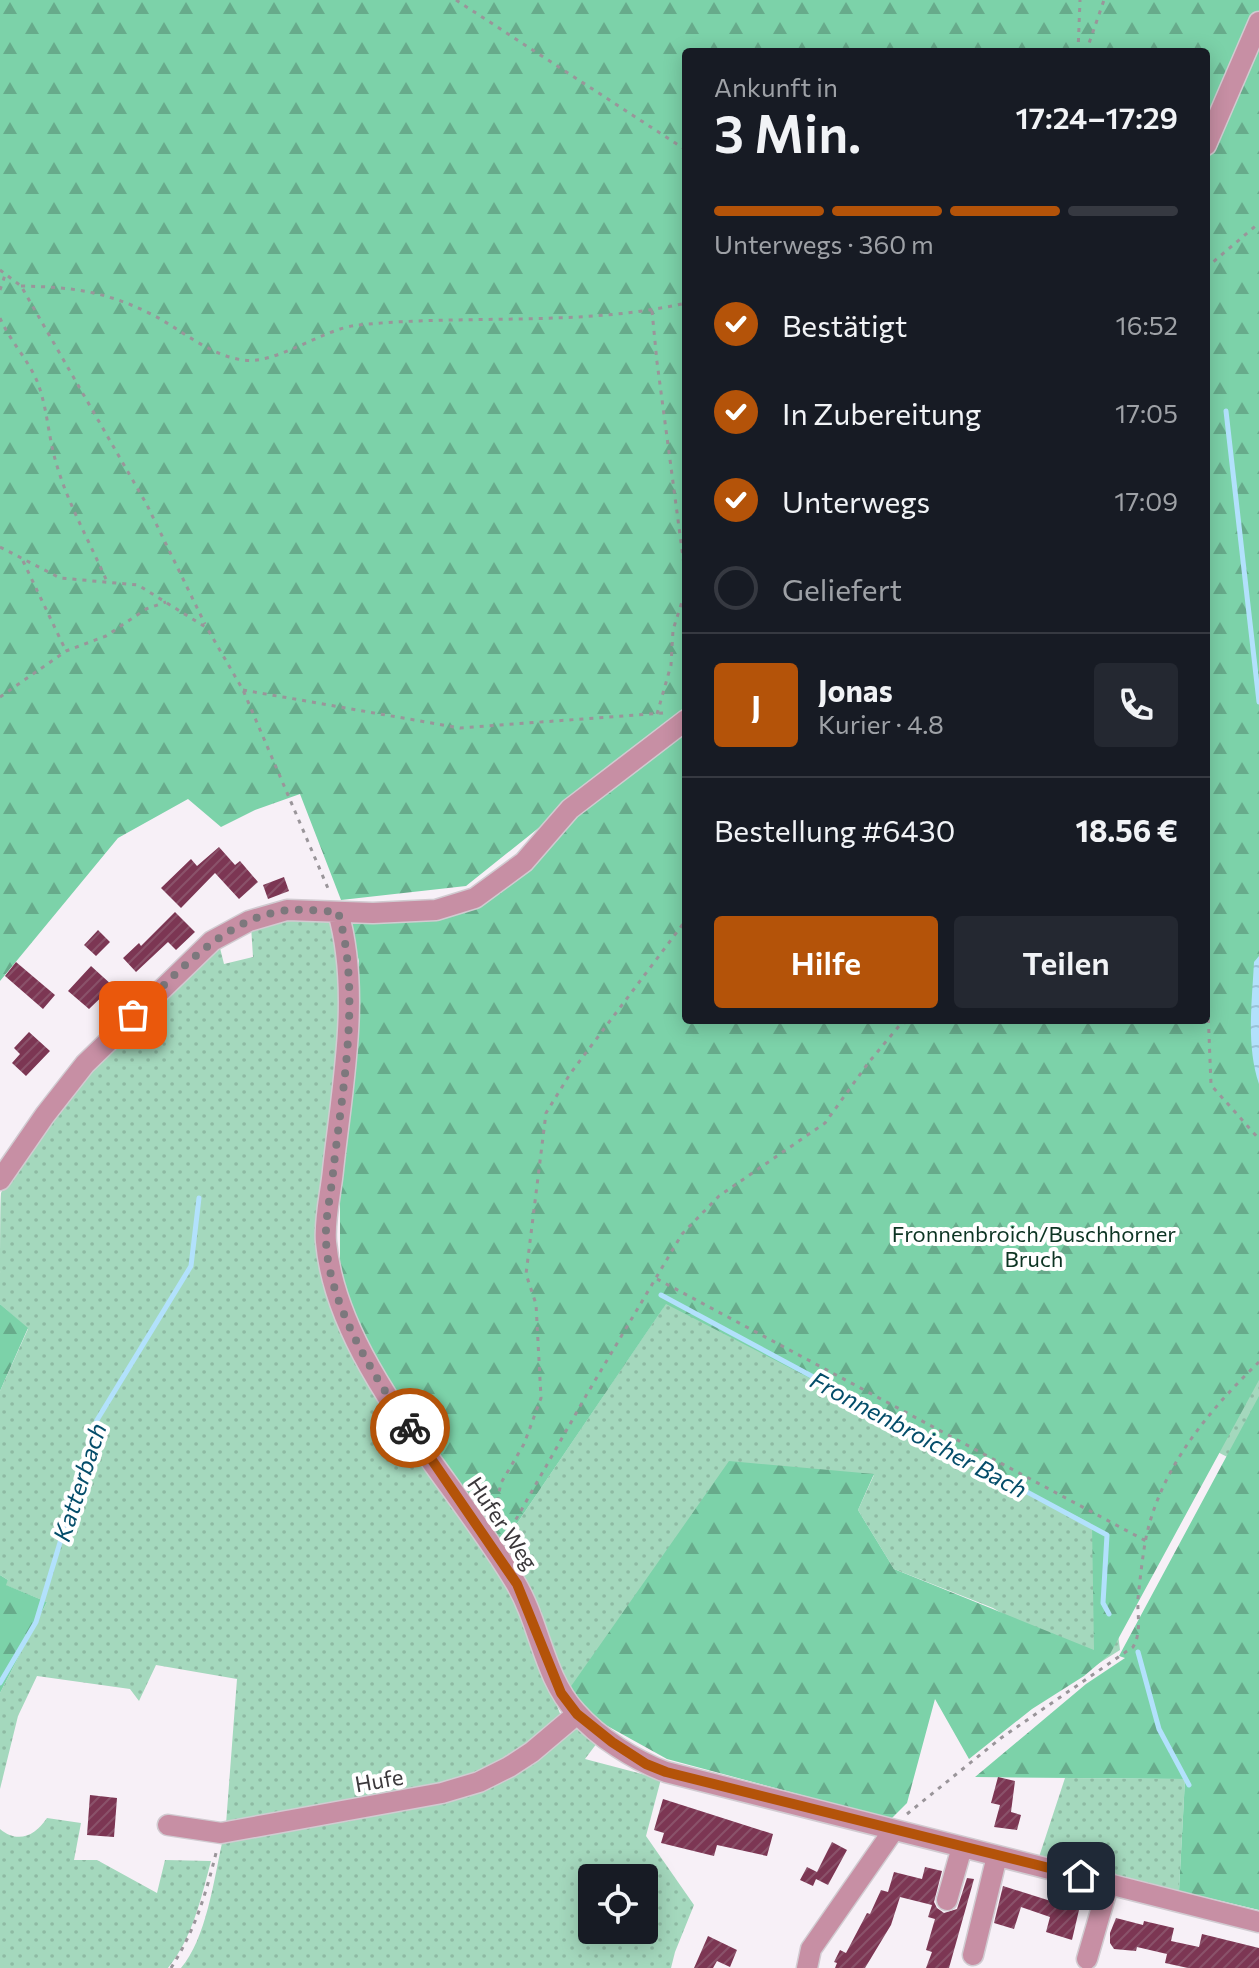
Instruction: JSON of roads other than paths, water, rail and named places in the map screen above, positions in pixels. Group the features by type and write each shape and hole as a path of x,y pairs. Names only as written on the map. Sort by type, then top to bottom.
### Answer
{"street":[{"path":"1210,136 1259,22"},
{"path":"0,1180 85,1064 212,941 249,921 287,910 436,910 475,898 524,862 570,809 679,716"},
{"name":"Hufer Weg","path":"338,912 344,933 350,986 326,1240 335,1288 354,1337 382,1388 498,1556 526,1605 561,1693 577,1714 635,1757 666,1772 1259,1922"},
{"name":"Hufe","path":"168,1825 221,1833 442,1793 479,1782 532,1752 577,1714"},
{"path":"807,1968 811,1949 893,1831"},
{"path":"947,1900 962,1847"},
{"path":"973,1955 997,1856"},
{"path":"1087,1959 1109,1883"}],"water":[{"path":"1259,956 1259,1084 1252,1054 1251,1023 1254,962"}],"waterway":[{"path":"1226,411 1259,702"},
{"name":"Katterbach","path":"0,1683 36,1622 97,1420 191,1266 199,1198"},
{"name":"Fronnenbroicher Bach","path":"661,1295 1107,1535 1103,1603 1109,1614"},
{"name":"Fronnenbroicher Bach","path":"1138,1652 1159,1729 1189,1785"}],"park label":[{"name":"Fronnenbroich/Buschhorner Bruch","path":"1034,1246"}]}
